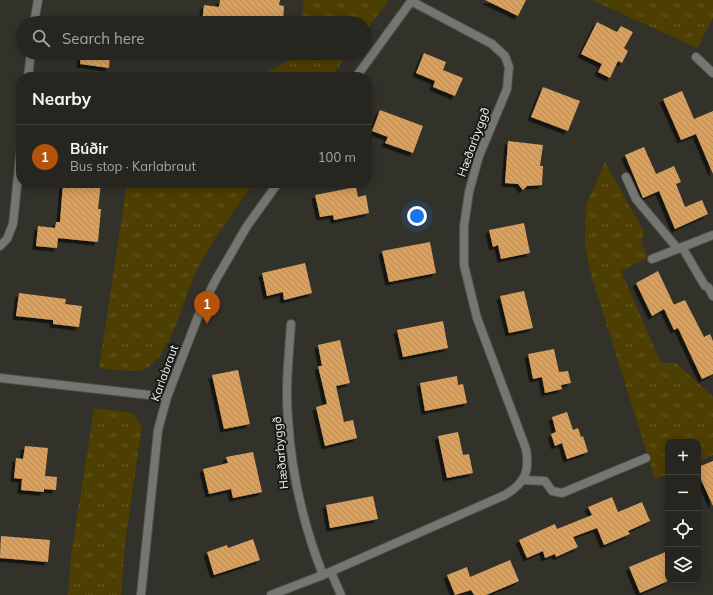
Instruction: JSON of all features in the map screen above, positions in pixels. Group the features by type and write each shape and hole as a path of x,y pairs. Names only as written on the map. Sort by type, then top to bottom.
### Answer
{"street":[{"path":"35,16 38,0"},
{"path":"372,55 411,1"},
{"name":"Hæðarbyggð","path":"411,1 492,44 504,56 509,67 506,89 479,156 469,192 463,244 464,265 477,318 526,449 528,470 522,480"},
{"path":"696,57 713,73"},
{"path":"29,72 30,60"},
{"path":"360,72 368,60"},
{"path":"626,177 636,199 680,248 713,296"},
{"path":"0,246 7,239 13,224 17,188"},
{"name":"Karlabraut","path":"141,595 158,430 167,397 199,314 214,283 247,226 274,188"},
{"path":"652,259 713,235"},
{"name":"Hæðarbyggð","path":"291,324 287,417 291,458 300,509 310,544 323,575"},
{"path":"0,378 167,397"},
{"path":"271,595 331,572 505,495 514,490 522,480 545,481 552,491 562,493 646,458"},
{"path":"331,572 341,595"}],"green space":[{"path":"304,0 389,0 372,23 372,16 302,16"},
{"path":"592,0 713,0 713,18 697,48"},
{"path":"290,60 344,60 335,72 268,72"},
{"path":"605,162 644,232 641,243 648,257 621,271 661,363 676,363 713,397 713,455 701,461 701,439 665,439 665,475 655,479 592,278 585,247 586,205"},
{"path":"126,188 250,188 224,224 198,268 169,340 152,364 138,371 99,368"},
{"path":"94,408 132,413 142,426 125,543 121,595 68,595 71,556"}],"building":[{"path":"220,0 280,0 279,5 284,6 283,16 203,16 204,5 219,7"},
{"path":"485,0 526,0 518,16"},
{"path":"597,22 617,32 621,26 633,32 624,48 628,51 622,63 618,61 610,78 598,72 602,64 581,54"},
{"path":"424,53 446,62 443,70 463,78 455,96 433,87 435,81 416,73"},
{"path":"80,60 110,60 109,68 80,64"},
{"path":"543,87 580,101 568,131 531,117"},
{"path":"682,91 694,119 713,111 713,174 696,134 681,140 663,99"},
{"path":"380,110 423,126 413,153 385,143 388,137 372,131"},
{"path":"508,141 543,145 540,166 543,166 542,185 527,186 523,190 518,184 505,183"},
{"path":"644,147 656,174 674,166 681,182 676,184 685,207 702,200 708,214 675,229 659,191 643,198 625,155"},
{"path":"63,188 100,188 98,209 101,209 98,242 58,238 57,248 36,246 38,226 55,228 56,222 60,222"},
{"path":"356,188 358,197 366,195 369,213 334,220 333,215 320,217 315,195"},
{"path":"524,223 530,253 501,259 498,245 493,247 489,230"},
{"path":"430,242 436,273 389,282 382,251"},
{"path":"305,263 312,293 284,300 283,292 267,296 262,273"},
{"path":"658,271 674,305 685,300 704,337 710,334 713,341 713,374 702,379 678,328 674,330 664,309 652,316 636,283"},
{"path":"524,291 533,328 509,333 500,296"},
{"path":"19,293 66,299 65,304 82,306 79,327 53,324 53,320 16,316"},
{"path":"443,321 448,348 403,357 397,330"},
{"path":"340,340 350,383 336,386 344,422 353,420 357,438 325,446 316,407 327,404 318,366 322,366 318,345"},
{"path":"554,349 559,372 568,371 571,383 561,385 562,389 545,393 542,377 533,379 528,354"},
{"path":"238,370 250,424 224,429 212,375"},
{"path":"457,376 458,385 463,384 467,403 425,411 420,383"},
{"path":"567,412 573,430 578,428 581,437 583,436 588,452 567,459 562,443 555,446 551,434 556,432 552,417"},
{"path":"458,432 463,455 469,454 473,473 447,478 438,436"},
{"path":"25,446 48,448 45,476 57,477 56,490 44,489 44,492 21,490 22,479 14,478 16,458 23,459"},
{"path":"253,452 262,492 233,498 231,489 209,494 203,469 228,463 226,457"},
{"path":"713,461 713,506 701,480 701,466"},
{"path":"373,496 378,519 330,528 326,505"},
{"path":"612,497 618,512 642,502 650,521 628,531 630,534 604,545 597,528 573,537 578,547 556,557 555,554 545,558 543,551 527,558 519,540 555,524 557,529 592,515 588,507"},
{"path":"1,536 50,540 48,562 0,558"},
{"path":"253,539 260,560 214,575 207,552 227,545 228,548"},
{"path":"665,552 665,582 640,593 629,567"},
{"path":"510,560 519,581 486,595 474,595 471,590 455,595 447,575 467,567 470,577"}],"place":[{"name":"Búðir","path":"207,324"}]}
